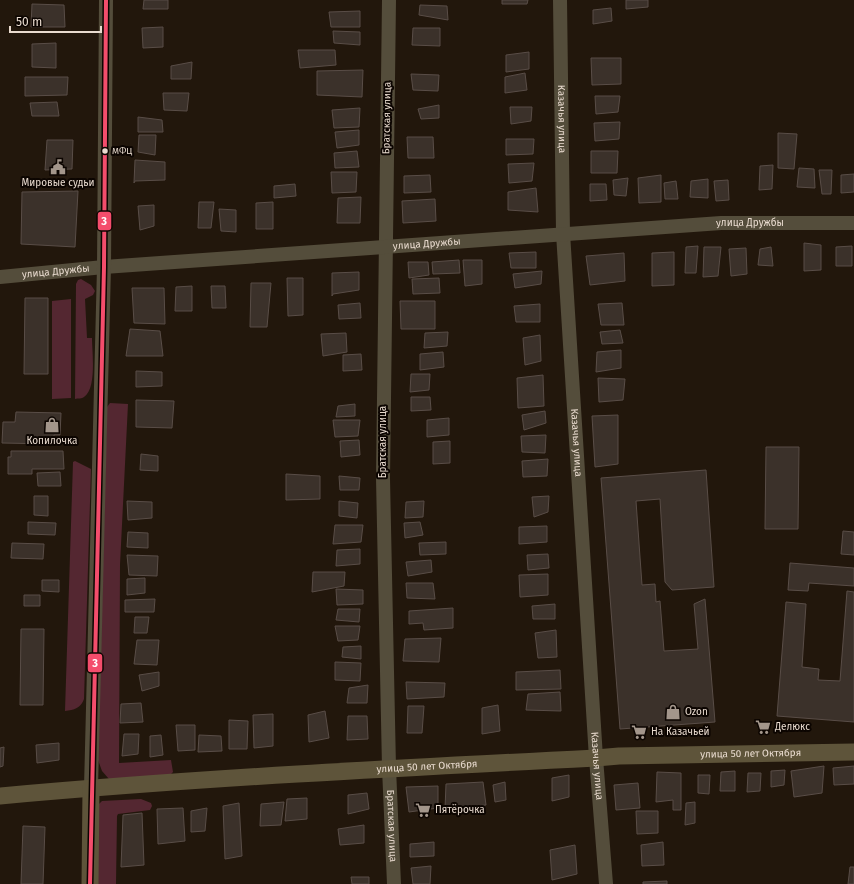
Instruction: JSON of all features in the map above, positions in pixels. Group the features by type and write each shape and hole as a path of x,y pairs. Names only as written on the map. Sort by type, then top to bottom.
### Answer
{"main road":[{"name":"улица 50 лет Октября","path":"0,796 92,788 389,768 596,758 627,755 854,752"},
{"path":"90,884 92,788"}],"street":[{"path":"92,788 104,267 106,0"},
{"name":"Братская улица","path":"389,0 383,478 389,768 394,884"},
{"name":"Казачья улица","path":"560,0 563,234 596,758 606,884"},
{"name":"улица Дружбы","path":"0,277 104,267 721,223 854,223"}],"shaded area":[{"path":"81,279 91,285 95,291 93,295 85,299 87,338 92,338 93,369 91,386 88,393 83,398 75,399 76,284 78,280"},
{"path":"71,299 71,398 52,399 52,301"},
{"path":"110,403 128,404 120,565 119,763 171,760 173,772 170,775 109,779 102,771 98,760 107,407"},
{"path":"75,461 91,469 84,699 81,705 77,708 65,711 73,462"},
{"path":"141,799 151,803 152,806 150,810 118,814 117,816 116,884 96,884 98,805 102,801"}],"building":[{"path":"144,0 168,0 168,9 143,9"},
{"path":"502,0 528,0 527,4 502,4"},
{"path":"626,0 648,0 648,7 626,9"},
{"path":"32,4 64,5 65,27 31,27"},
{"path":"420,5 447,6 448,20 419,15"},
{"path":"611,8 612,21 593,24 593,10"},
{"path":"360,11 360,27 331,27 329,12"},
{"path":"163,27 163,47 143,48 142,28"},
{"path":"413,28 440,28 440,46 412,45"},
{"path":"333,31 360,32 360,45 334,43"},
{"path":"56,43 56,68 32,67 32,44"},
{"path":"298,50 335,50 336,65 300,68"},
{"path":"529,52 529,69 506,72 506,55"},
{"path":"591,58 621,58 621,84 592,85"},
{"path":"192,62 191,79 171,79 171,66"},
{"path":"363,70 362,97 317,95 317,71"},
{"path":"525,73 527,90 505,93 505,77"},
{"path":"411,74 439,75 438,91 413,90"},
{"path":"25,77 68,77 67,95 25,96"},
{"path":"163,93 189,93 187,111 164,110"},
{"path":"595,96 620,96 618,112 596,114"},
{"path":"57,102 59,116 32,116 30,103"},
{"path":"439,105 439,118 421,119 418,109"},
{"path":"510,107 532,107 531,121 511,124"},
{"path":"360,108 359,127 334,128 332,110"},
{"path":"138,117 162,120 163,132 138,132"},
{"path":"620,122 619,139 595,141 594,123"},
{"path":"359,130 359,145 337,148 335,132"},
{"path":"778,133 797,134 794,169 778,168"},
{"path":"139,135 156,135 155,155 138,152"},
{"path":"407,137 433,137 434,158 408,158"},
{"path":"506,139 534,139 533,154 506,155"},
{"path":"47,140 73,140 72,169 45,170"},
{"path":"357,151 359,167 335,168 334,153"},
{"path":"591,151 618,151 617,173 591,173"},
{"path":"135,160 165,162 165,180 135,181 134,183"},
{"path":"534,163 532,181 509,183 508,164"},
{"path":"773,165 772,189 759,190 760,166"},
{"path":"799,168 814,169 815,188 797,187"},
{"path":"819,170 832,170 831,194 822,194"},
{"path":"331,172 357,172 356,192 332,193"},
{"path":"854,174 854,192 841,193 841,175"},
{"path":"430,175 431,192 404,193 404,176"},
{"path":"661,175 661,202 639,203 638,178"},
{"path":"628,178 626,196 614,195 613,180"},
{"path":"708,179 708,198 690,197 691,181"},
{"path":"728,180 729,200 716,201 714,181"},
{"path":"676,181 678,199 665,199 664,183"},
{"path":"295,184 296,196 274,198 274,186"},
{"path":"590,184 606,184 607,200 590,201"},
{"path":"536,188 538,212 508,210 508,192"},
{"path":"78,191 75,247 21,244 22,192"},
{"path":"361,197 360,223 337,223 338,198"},
{"path":"435,199 436,221 403,223 402,201"},
{"path":"199,202 214,202 211,228 198,228"},
{"path":"273,202 273,229 256,229 256,203"},
{"path":"154,205 154,226 140,230 138,206"},
{"path":"219,209 236,210 236,232 221,231"},
{"path":"804,243 821,245 821,270 804,271"},
{"path":"698,246 696,273 685,273 686,247"},
{"path":"852,246 852,266 836,266 836,247"},
{"path":"704,247 721,247 718,276 703,277"},
{"path":"771,247 773,266 758,265 760,249"},
{"path":"746,248 747,274 731,276 729,249"},
{"path":"536,252 536,268 511,268 509,253"},
{"path":"674,252 674,285 652,286 652,253"},
{"path":"624,253 625,281 590,285 586,256"},
{"path":"459,260 460,273 433,274 432,262"},
{"path":"463,260 482,260 482,284 465,286"},
{"path":"408,262 428,262 429,275 409,278"},
{"path":"542,271 541,284 515,288 513,274"},
{"path":"359,272 359,290 333,294 332,296 332,273"},
{"path":"287,278 303,278 303,315 288,316"},
{"path":"439,278 440,293 413,294 412,279"},
{"path":"251,283 271,283 267,327 250,327"},
{"path":"192,286 192,311 175,311 176,287"},
{"path":"211,286 225,286 226,308 212,308"},
{"path":"132,288 164,288 165,324 134,323"},
{"path":"25,298 48,298 48,374 24,374"},
{"path":"400,301 435,301 435,329 401,329"},
{"path":"360,303 361,318 339,319 338,305"},
{"path":"622,303 624,325 601,325 598,304"},
{"path":"540,304 540,322 516,322 514,306"},
{"path":"130,329 160,331 163,356 126,356"},
{"path":"620,330 623,343 602,344 600,332"},
{"path":"448,332 447,346 424,348 425,333"},
{"path":"346,333 347,352 323,356 321,334"},
{"path":"540,335 541,361 525,365 523,338"},
{"path":"621,350 621,368 596,372 597,352"},
{"path":"443,352 444,367 420,370 420,354"},
{"path":"361,354 362,370 343,371 343,355"},
{"path":"136,371 162,372 162,386 136,387"},
{"path":"411,374 430,374 429,390 410,392"},
{"path":"543,375 544,406 518,408 517,378"},
{"path":"598,378 625,379 623,400 599,402"},
{"path":"411,397 430,397 431,410 411,411"},
{"path":"136,400 174,401 172,428 136,427"},
{"path":"355,404 355,416 336,417 338,406"},
{"path":"545,411 546,423 524,430 522,415"},
{"path":"16,412 61,413 60,435 54,435 54,444 2,443 3,422 15,422"},
{"path":"618,415 618,464 595,467 592,416"},
{"path":"449,418 449,435 427,437 427,420"},
{"path":"333,420 360,420 358,436 335,437"},
{"path":"546,435 545,453 522,452 521,436"},
{"path":"359,440 360,455 341,457 340,441"},
{"path":"450,441 450,463 433,464 433,442"},
{"path":"766,447 799,447 798,529 765,529"},
{"path":"11,451 63,451 64,469 32,469 32,474 8,474 8,457 11,457"},
{"path":"141,454 158,456 158,471 140,470"},
{"path":"548,459 547,476 523,477 522,461"},
{"path":"706,470 714,587 672,590 665,582 660,499 636,501 642,585 655,584 656,602 660,601 664,651 698,649 694,604 705,599 715,722 620,729 601,478"},
{"path":"60,472 61,486 38,486 37,473"},
{"path":"286,474 320,476 320,499 286,500"},
{"path":"339,476 360,478 359,490 340,490"},
{"path":"34,496 48,496 48,516 34,515"},
{"path":"549,496 548,512 534,517 532,497"},
{"path":"127,501 152,502 152,518 128,520"},
{"path":"339,501 358,503 357,518 339,516"},
{"path":"424,501 423,517 405,518 406,502"},
{"path":"28,522 56,523 55,535 28,534"},
{"path":"420,522 423,535 405,538 404,523"},
{"path":"335,525 363,525 361,542 333,544"},
{"path":"547,526 547,542 519,544 519,527"},
{"path":"843,531 854,532 854,555 841,554"},
{"path":"128,532 148,533 148,548 127,547"},
{"path":"446,542 446,554 420,555 419,543"},
{"path":"12,543 44,544 43,559 11,558"},
{"path":"360,549 360,564 336,566 337,550"},
{"path":"548,554 549,568 528,570 527,555"},
{"path":"127,555 158,556 157,576 129,575"},
{"path":"431,560 432,572 408,576 406,562"},
{"path":"790,563 854,568 854,586 809,583 808,591 788,590"},
{"path":"313,572 345,572 344,586 312,592"},
{"path":"548,574 548,595 520,597 519,575"},
{"path":"145,578 145,593 127,595 127,579"},
{"path":"42,580 59,580 59,592 42,591"},
{"path":"406,583 433,583 435,599 407,598"},
{"path":"336,589 363,590 363,604 337,605"},
{"path":"847,591 854,592 854,722 777,716 786,602 806,604 802,667 819,669 818,680 840,681"},
{"path":"24,595 40,595 40,606 24,606"},
{"path":"155,599 154,612 125,612 125,600"},
{"path":"555,604 555,619 533,619 532,606"},
{"path":"453,608 453,628 424,630 423,623 409,624 409,611"},
{"path":"338,609 360,609 359,622 336,620"},
{"path":"135,617 149,617 147,633 134,633"},
{"path":"335,626 360,626 358,640 338,641"},
{"path":"21,629 44,629 43,705 20,705"},
{"path":"556,630 557,657 538,658 535,633"},
{"path":"441,638 439,662 403,661 405,639"},
{"path":"137,640 159,640 157,665 134,664"},
{"path":"361,646 361,659 342,657 343,647"},
{"path":"335,662 361,663 360,681 335,680"},
{"path":"560,670 561,689 516,690 516,672"},
{"path":"159,672 159,686 142,691 139,675"},
{"path":"406,682 445,683 444,697 407,699"},
{"path":"368,685 367,703 347,703 349,688"},
{"path":"560,692 561,711 526,710 528,694"},
{"path":"141,703 143,722 120,723 121,704"},
{"path":"498,705 500,731 482,734 482,708"},
{"path":"408,706 424,706 422,733 407,733"},
{"path":"325,711 329,738 309,742 308,715"},
{"path":"273,714 273,746 254,748 253,715"},
{"path":"348,716 367,716 368,739 347,740"},
{"path":"229,720 248,721 247,749 229,749"},
{"path":"176,725 195,725 195,750 178,751"},
{"path":"124,734 139,734 138,754 122,756"},
{"path":"161,735 163,755 150,757 150,736"},
{"path":"199,735 221,736 222,751 198,752"},
{"path":"59,743 59,760 37,763 36,745"},
{"path":"4,747 3,766 0,767 0,748"},
{"path":"824,766 822,793 794,797 791,771"},
{"path":"854,766 854,784 834,785 833,768"},
{"path":"785,770 784,785 771,787 771,771"},
{"path":"735,771 735,791 720,791 721,772"},
{"path":"657,772 681,773 681,810 673,810 673,800 656,802"},
{"path":"748,773 761,773 760,791 747,792"},
{"path":"569,775 569,797 552,801 552,778"},
{"path":"698,775 710,775 709,794 698,793"},
{"path":"483,782 486,805 445,809 446,784"},
{"path":"505,782 506,800 495,802 493,785"},
{"path":"638,783 640,808 616,810 614,785"},
{"path":"438,786 438,808 409,812 406,787"},
{"path":"367,793 369,809 348,814 348,795"},
{"path":"307,798 307,819 285,821 287,799"},
{"path":"284,802 281,825 260,826 261,804"},
{"path":"695,802 695,823 685,825 686,803"},
{"path":"239,803 242,856 225,859 223,806"},
{"path":"183,808 185,841 158,844 157,809"},
{"path":"207,808 205,831 191,832 191,811"},
{"path":"636,811 658,811 658,833 637,834"},
{"path":"142,813 144,865 121,867 123,815"},
{"path":"364,825 364,843 340,845 338,829"},
{"path":"23,826 45,827 43,884 21,884"},
{"path":"434,842 434,856 410,857 410,844"},
{"path":"663,842 664,865 642,866 641,845"},
{"path":"575,845 577,874 552,880 550,850"},
{"path":"431,866 430,884 413,884 411,868"},
{"path":"850,867 854,867 854,884 848,884"},
{"path":"351,877 369,877 369,884 352,884"},
{"path":"667,881 667,884 643,884 643,882"}],"transit line":[{"name":"3","path":"90,884 104,267 106,0"}],"place":[{"name":"МФЦ","path":"105,151"},
{"name":"Мировые судьи","path":"58,167"},
{"name":"Копилочка","path":"52,425"},
{"name":"Ozon","path":"673,712"},
{"name":"Делюкс","path":"763,727"},
{"name":"На Казачьей","path":"639,732"},
{"name":"Пятёрочка","path":"423,810"}]}
